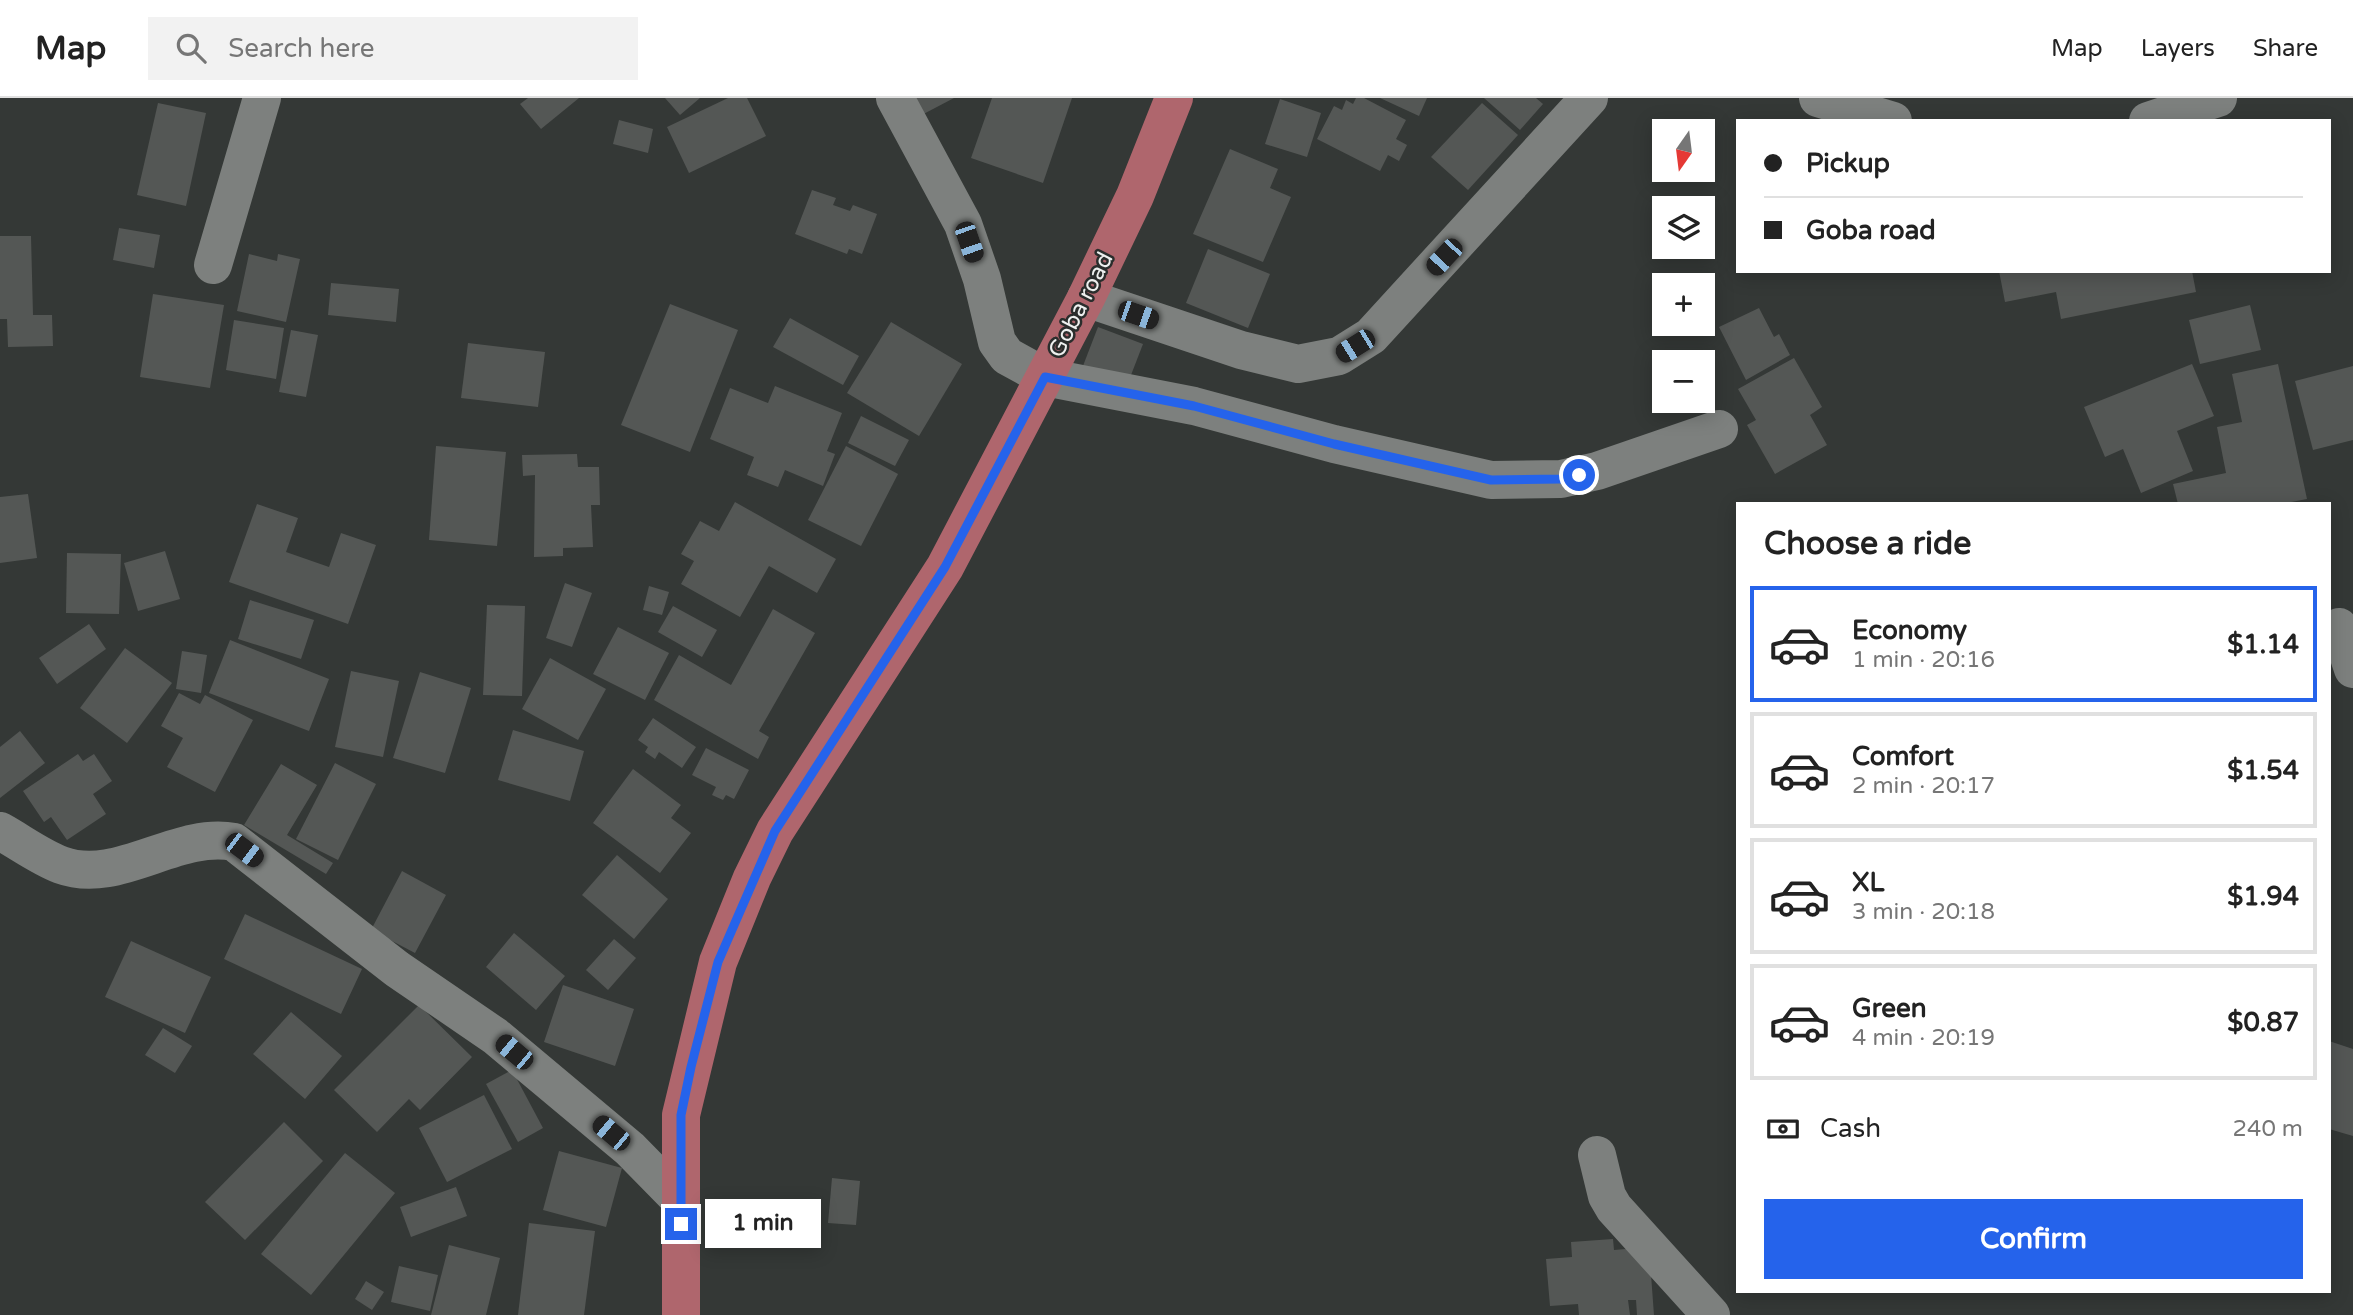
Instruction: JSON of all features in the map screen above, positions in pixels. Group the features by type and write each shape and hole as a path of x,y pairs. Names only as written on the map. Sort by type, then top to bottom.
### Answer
{"main road":[{"name":"Goba road","path":"681,1315 681,1115 718,962 752,878 775,831 945,567 1086,298 1135,196 1174,98"}],"street":[{"path":"213,265 262,98"},
{"path":"895,98 962,223 982,279 997,342 1007,356 1045,377 1194,406 1334,444 1491,480 1561,479 1597,471 1720,429"},
{"path":"1086,298 1241,350 1298,364 1339,356 1371,336 1589,98"},
{"path":"1818,98 1886,119"},
{"path":"2154,119 2218,98"},
{"path":"2339,627 2353,669"},
{"path":"0,831 62,865 78,869 102,869 199,841 234,842 397,969 495,1036 630,1149 681,1201"},
{"path":"1597,1155 1607,1196 1614,1209 1711,1315"}],"building":[{"path":"528,98 579,98 541,129 520,104"},
{"path":"665,98 700,98 680,115"},
{"path":"728,98 747,98 766,136 689,173 667,127"},
{"path":"904,98 954,98 914,119"},
{"path":"992,98 1072,98 1043,183 971,158"},
{"path":"1356,98 1364,98 1406,120 1396,139 1407,145 1399,161 1388,155 1380,171 1317,139 1334,106 1342,110 1346,100 1353,104"},
{"path":"1380,98 1427,98 1419,116"},
{"path":"1484,98 1536,98 1543,104 1520,130"},
{"path":"1280,99 1321,113 1307,157 1265,144"},
{"path":"158,103 206,113 186,206 137,195"},
{"path":"1482,103 1518,135 1468,190 1431,157"},
{"path":"619,120 653,129 648,153 613,144"},
{"path":"1230,149 1278,169 1270,188 1291,197 1263,262 1193,234"},
{"path":"812,190 836,198 833,205 850,211 853,205 877,214 862,254 849,249 847,254 795,234"},
{"path":"119,228 160,235 154,268 113,260"},
{"path":"0,236 31,236 33,315 52,315 53,346 8,347 7,319 0,319"},
{"path":"1208,249 1270,274 1248,328 1186,303"},
{"path":"249,254 277,261 278,254 300,259 286,322 237,311"},
{"path":"1999,273 2192,273 2196,292 2061,319 2056,292 2005,302"},
{"path":"331,283 399,289 396,322 328,315"},
{"path":"153,294 224,305 210,388 140,377"},
{"path":"670,304 738,330 690,452 621,425"},
{"path":"2250,305 2261,350 2200,364 2189,320"},
{"path":"1759,308 1774,337 1779,334 1790,355 1746,380 1719,327"},
{"path":"790,318 859,356 843,385 773,347"},
{"path":"234,320 284,328 276,379 226,370"},
{"path":"891,322 962,364 919,436 847,393"},
{"path":"1098,327 1143,344 1126,388 1081,371"},
{"path":"291,330 318,335 306,397 279,392"},
{"path":"468,343 545,352 538,407 461,398"},
{"path":"1794,358 1822,407 1810,415 1827,445 1775,474 1747,425 1756,420 1738,389"},
{"path":"2192,364 2214,416 2177,431 2193,471 2141,493 2123,449 2105,457 2084,407"},
{"path":"2278,364 2307,499 2291,502 2178,502 2173,484 2226,473 2217,427 2242,422 2232,374"},
{"path":"2353,366 2353,440 2313,450 2295,381"},
{"path":"775,386 842,413 827,451 835,454 823,486 785,470 778,487 747,475 754,457 710,439 730,388 768,403"},
{"path":"861,416 909,440 895,466 848,443"},
{"path":"436,446 506,452 497,546 429,540"},
{"path":"846,446 898,474 861,546 808,520"},
{"path":"577,454 578,467 599,467 600,505 591,505 593,547 563,548 563,556 534,557 535,475 523,476 522,455"},
{"path":"28,494 37,558 0,563 0,497"},
{"path":"735,502 836,559 817,593 769,566 740,617 681,584 694,561 681,554 700,521 719,531"},
{"path":"257,504 298,518 286,552 329,567 341,533 376,545 348,624 229,582"},
{"path":"165,551 180,599 138,611 124,563"},
{"path":"67,553 121,554 119,614 66,613"},
{"path":"565,583 592,593 572,647 546,638"},
{"path":"649,586 669,592 662,615 643,610"},
{"path":"250,600 314,620 301,659 238,639"},
{"path":"487,605 525,606 522,696 483,695"},
{"path":"673,606 717,630 702,657 658,632"},
{"path":"773,609 815,633 759,731 769,737 758,759 654,700 679,655 731,685"},
{"path":"89,624 106,649 57,684 39,658"},
{"path":"618,627 669,653 645,700 593,674"},
{"path":"230,640 329,679 309,731 209,693"},
{"path":"125,648 172,683 127,743 80,708"},
{"path":"182,651 207,655 201,693 176,689"},
{"path":"550,658 606,689 578,740 522,709"},
{"path":"351,671 399,681 383,757 335,747"},
{"path":"420,672 471,688 445,773 393,758"},
{"path":"179,693 200,704 205,695 253,720 215,792 167,767 183,738 161,726"},
{"path":"653,718 696,747 682,768 659,752 655,759 645,752 648,747 638,740"},
{"path":"513,730 584,751 570,801 498,780"},
{"path":"20,731 45,763 0,798 0,747"},
{"path":"706,748 749,770 734,799 726,795 723,800 712,795 716,787 692,775"},
{"path":"78,754 83,761 94,754 112,781 93,794 106,814 67,840 51,817 44,822 23,791"},
{"path":"335,763 376,784 338,860 296,839"},
{"path":"281,764 317,785 287,835 333,863 326,874 244,825"},
{"path":"633,769 681,805 671,818 691,833 660,873 593,823"},
{"path":"617,855 668,899 634,939 582,895"},
{"path":"402,871 446,895 415,953 371,930"},
{"path":"245,914 362,969 341,1014 224,959"},
{"path":"514,933 565,976 536,1010 486,967"},
{"path":"614,939 636,958 608,990 586,970"},
{"path":"131,941 211,977 185,1033 105,997"},
{"path":"563,985 634,1009 615,1066 544,1042"},
{"path":"419,1005 472,1057 420,1110 409,1099 377,1132 334,1090"},
{"path":"291,1012 342,1056 305,1099 253,1054"},
{"path":"163,1028 192,1046 175,1073 145,1055"},
{"path":"2331,1042 2353,1049 2353,1136 2331,1130"},
{"path":"512,1070 543,1128 518,1142 486,1084"},
{"path":"484,1095 512,1149 447,1182 419,1128"},
{"path":"284,1122 323,1161 245,1240 205,1202"},
{"path":"559,1151 622,1168 606,1227 543,1210"},
{"path":"345,1153 395,1193 311,1295 261,1254"},
{"path":"832,1178 860,1181 856,1225 828,1223"},
{"path":"456,1187 467,1216 411,1237 400,1207"},
{"path":"529,1223 595,1231 584,1315 518,1315"},
{"path":"1613,1239 1614,1250 1637,1248 1650,1261 1654,1315 1637,1315 1636,1300 1628,1300 1630,1315 1579,1315 1578,1304 1550,1306 1546,1259 1572,1257 1571,1242"},
{"path":"449,1245 500,1258 486,1315 431,1315"},
{"path":"399,1266 438,1275 430,1311 391,1302"},
{"path":"366,1281 384,1292 372,1310 355,1299"}],"route":[{"path":"681,1224 681,1115 718,962 752,878 775,831 945,567 1045,377 1194,406 1334,444 1491,480 1561,479 1579,475"}]}
